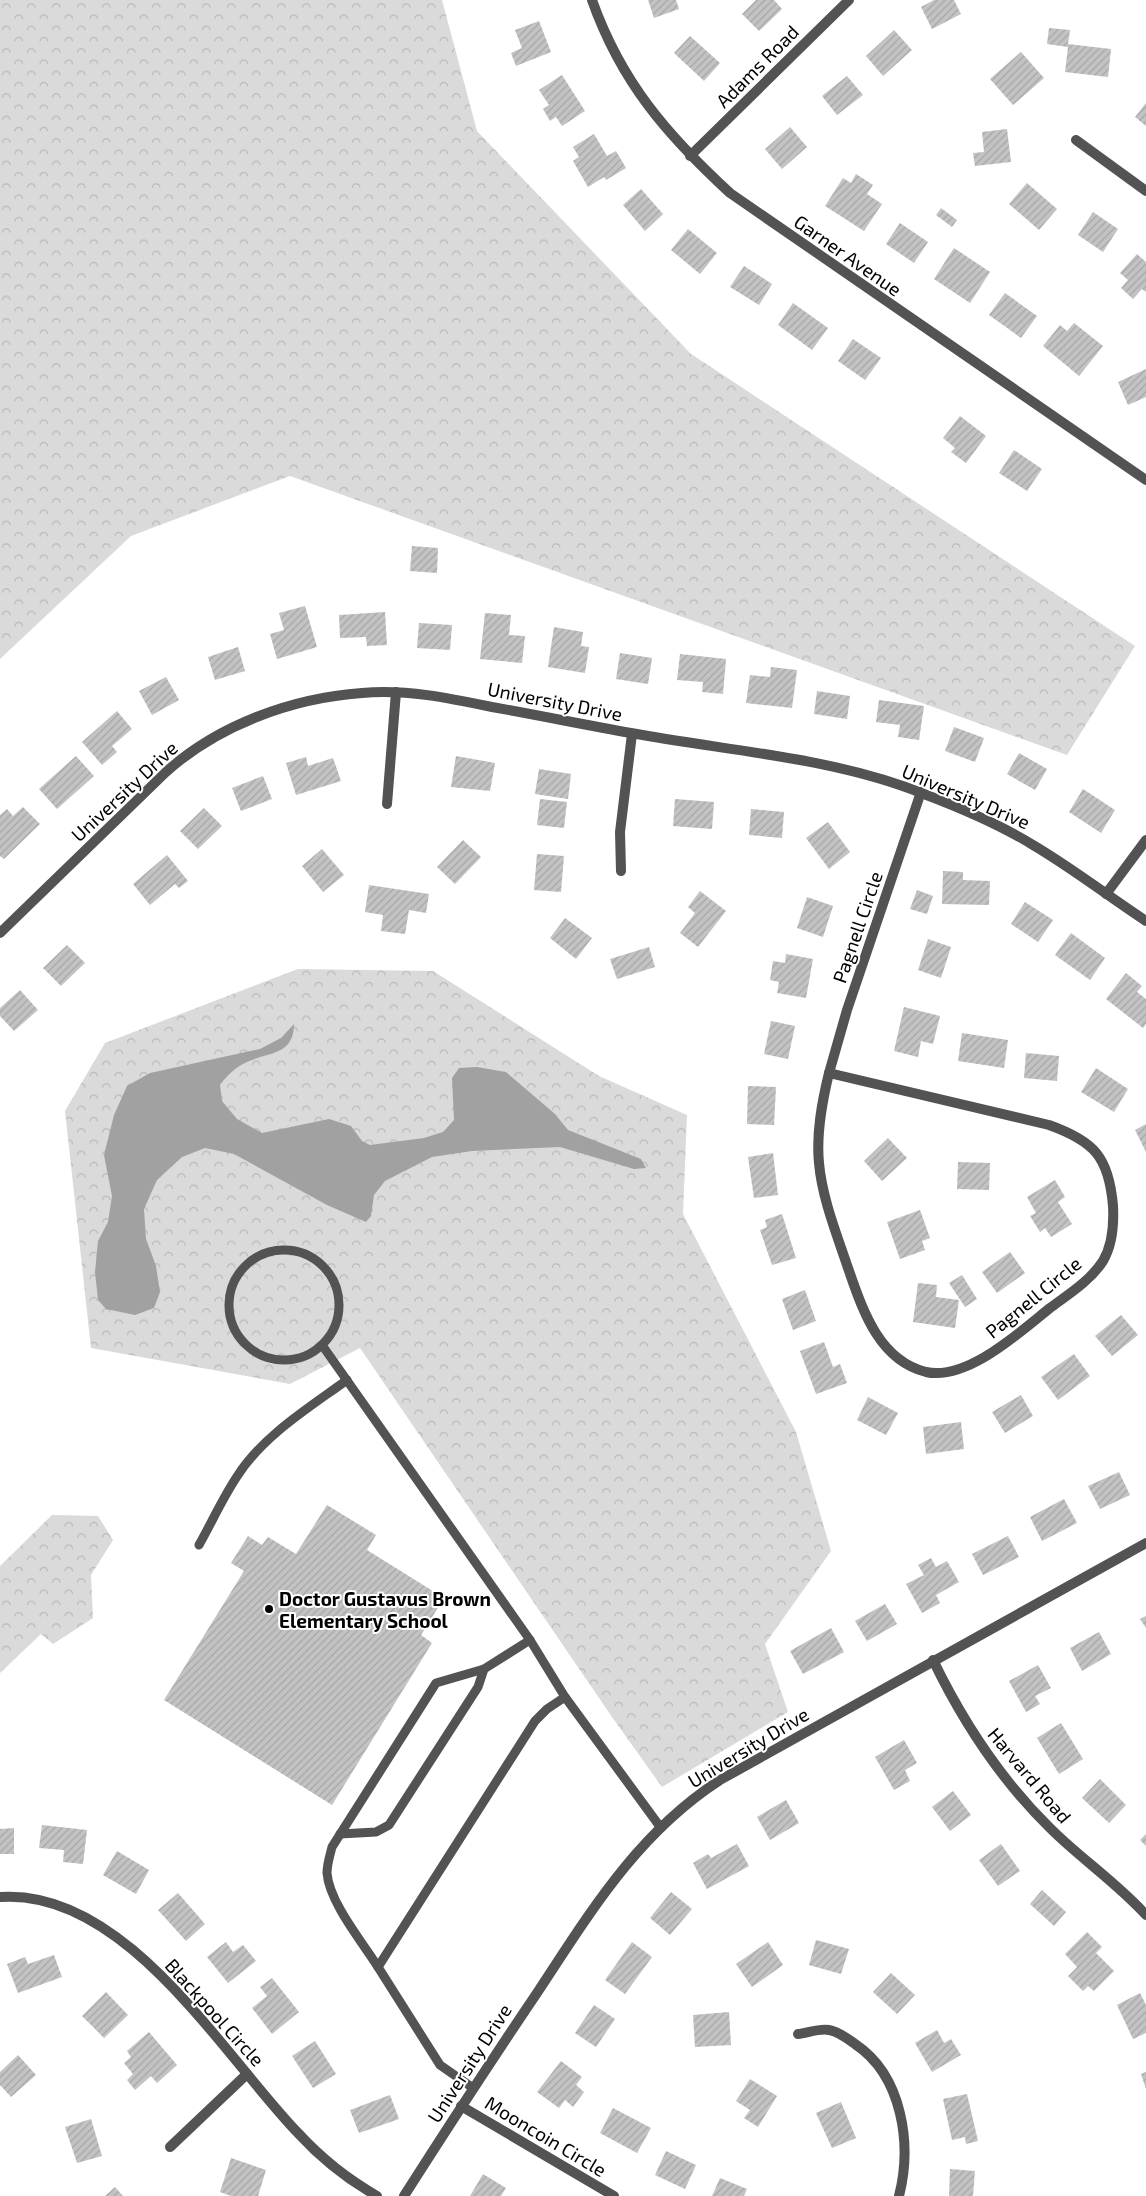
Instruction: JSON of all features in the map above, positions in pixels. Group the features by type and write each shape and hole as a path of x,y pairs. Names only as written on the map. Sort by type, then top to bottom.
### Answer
{"street":[{"name":"Garner Avenue","path":"592,0 607,39 645,103 690,156 730,193 785,233 1146,480"},
{"name":"Adams Road","path":"690,156 849,0"},
{"path":"1076,140 1146,191"},
{"path":"387,804 396,692"},
{"name":"University Drive","path":"0,933 166,772 184,756 206,742 282,708 329,697 362,693 396,692 440,696 632,734 793,760 892,782 921,792 999,826 1032,844 1146,922"},
{"path":"621,871 620,832 632,734"},
{"name":"Pagnell Circle","path":"829,1073 1048,1125 1072,1133 1083,1141 1108,1170 1114,1215 1109,1249 1102,1262 1081,1284 1000,1348 974,1362 948,1372 927,1372 898,1357 877,1335 862,1308 825,1193 819,1163 819,1137 823,1100 829,1073 846,1010 921,792"},
{"path":"1106,894 1146,840"},
{"name":"University Drive","path":"404,2196 461,2106 600,1897 620,1871 661,1828 693,1799 720,1780 1146,1543"},
{"name":"Harvard Road","path":"933,1660 955,1705 973,1734 1022,1798 1050,1828 1146,1915"},
{"name":"Blackpool Circle","path":"0,1897 30,1899 76,1912 105,1928 137,1953 173,1989 316,2151 355,2183 377,2196"},
{"path":"798,2034 828,2030 845,2037 861,2048 881,2070 896,2101 905,2142 906,2157 899,2196"},
{"path":"170,2147 247,2074"},
{"name":"Mooncoin Circle","path":"461,2106 614,2196"}],"lane":[{"path":"285,1250 303,1254 324,1268 336,1289 338,1301 335,1325 322,1344 312,1353 288,1360 264,1357 244,1343 231,1322 229,1297 235,1280 246,1265 267,1253 285,1250"},
{"path":"322,1344 530,1640 565,1697 661,1828"},
{"path":"199,1545 238,1474 291,1421 347,1380"},
{"path":"473,2088 440,2065 378,1968 335,1900 327,1874 328,1859 340,1834 436,1684 484,1669 530,1640"},
{"path":"340,1834 376,1832 389,1826 478,1686 484,1669"},
{"path":"378,1968 535,1721 547,1709 565,1697"}],"green space":[{"path":"0,0 442,0 477,131 691,354 1135,646 1067,755 290,476 131,536 0,659"},
{"path":"298,969 433,971 599,1076 687,1115 683,1214 796,1432 831,1551 765,1644 788,1712 662,1787 612,1717 360,1348 290,1384 91,1348 65,1111 105,1043"},
{"path":"52,1515 98,1516 113,1540 91,1575 93,1618 53,1644 41,1634 0,1673 0,1566"}],"shaded area":[{"path":"294,1024 293,1034 284,1047 243,1064 232,1072 220,1085 222,1101 237,1119 262,1133 329,1119 351,1126 362,1141 370,1145 424,1138 443,1132 454,1120 452,1078 459,1068 477,1067 506,1072 555,1114 568,1130 641,1159 646,1168 634,1169 560,1147 472,1151 432,1157 385,1181 374,1195 371,1216 366,1222 327,1205 234,1154 205,1148 182,1157 157,1180 144,1209 146,1239 156,1266 160,1292 154,1308 135,1315 106,1309 98,1300 95,1272 98,1241 108,1222 112,1196 104,1155 114,1115 127,1086 150,1073 260,1049 281,1038"}],"building":[{"path":"648,0 676,0 679,9 654,18"},
{"path":"756,0 774,0 782,9 759,31 742,14"},
{"path":"934,0 954,0 961,14 932,29 921,7"},
{"path":"539,21 551,52 516,66 511,53 522,48 515,30"},
{"path":"1049,28 1070,30 1068,44 1111,49 1108,77 1065,72 1068,47 1047,44"},
{"path":"894,30 912,50 883,76 866,56"},
{"path":"690,36 720,63 704,81 674,53"},
{"path":"1021,52 1044,78 1013,105 990,79"},
{"path":"562,75 585,111 562,126 556,117 550,121 543,109 549,105 539,90"},
{"path":"847,76 863,95 837,115 822,96"},
{"path":"1146,103 1146,126 1135,117"},
{"path":"790,127 807,147 782,169 765,149"},
{"path":"1007,129 1011,162 975,166 973,153 984,152 982,132"},
{"path":"594,134 607,156 616,151 626,168 606,180 604,177 588,187 573,161 579,157 573,147"},
{"path":"856,174 873,185 867,194 882,204 864,231 825,206 843,178 851,183"},
{"path":"1027,183 1057,209 1039,230 1009,204"},
{"path":"641,189 663,214 645,231 623,205"},
{"path":"941,208 957,220 952,227 936,215"},
{"path":"1093,212 1118,229 1103,252 1078,235"},
{"path":"900,223 928,242 914,263 886,244"},
{"path":"688,229 717,253 700,274 671,250"},
{"path":"954,248 990,272 970,303 934,279"},
{"path":"1137,254 1146,262 1146,292 1142,289 1133,299 1121,288 1128,280 1120,273"},
{"path":"744,266 772,284 759,305 730,287"},
{"path":"1005,293 1037,316 1021,338 989,315"},
{"path":"793,303 828,328 812,350 778,325"},
{"path":"1074,323 1103,346 1079,376 1043,346 1060,325 1067,331"},
{"path":"853,339 881,358 865,380 838,361"},
{"path":"1146,369 1146,397 1128,405 1118,382"},
{"path":"960,416 986,436 966,463 951,452 955,448 943,438"},
{"path":"1014,450 1042,469 1027,491 999,473"},
{"path":"412,546 438,548 437,573 410,571"},
{"path":"305,606 317,647 277,659 270,634 284,630 279,613"},
{"path":"385,612 387,645 367,646 366,637 340,638 339,615"},
{"path":"485,613 511,615 509,635 525,636 522,663 480,659"},
{"path":"419,623 452,625 450,650 417,648"},
{"path":"554,627 583,632 581,646 589,647 585,673 548,667"},
{"path":"238,647 245,671 215,680 208,657"},
{"path":"620,653 652,658 648,684 616,679"},
{"path":"680,654 726,659 723,694 702,692 703,682 677,680"},
{"path":"771,667 797,670 792,708 746,703 750,675 770,677"},
{"path":"166,677 179,700 152,715 139,691"},
{"path":"817,691 850,696 847,719 814,714"},
{"path":"879,700 924,706 919,740 898,737 900,725 876,722"},
{"path":"117,711 132,729 112,746 117,752 102,765 82,742"},
{"path":"954,727 984,738 975,762 945,751"},
{"path":"1019,753 1047,769 1035,790 1007,774"},
{"path":"76,756 94,776 57,809 39,789"},
{"path":"456,756 495,763 490,791 451,787"},
{"path":"306,757 308,766 333,758 341,781 296,795 286,763"},
{"path":"539,769 571,774 568,799 535,794"},
{"path":"263,776 272,799 241,811 232,788"},
{"path":"1083,789 1115,810 1101,833 1069,812"},
{"path":"540,799 567,802 564,828 537,825"},
{"path":"675,799 714,802 712,829 673,826"},
{"path":"23,807 40,824 4,859 0,856 0,815 7,809 13,816"},
{"path":"204,808 222,826 198,849 180,831"},
{"path":"751,809 784,812 782,838 749,835"},
{"path":"828,822 850,852 829,869 806,838"},
{"path":"463,840 481,857 455,884 437,867"},
{"path":"322,849 344,875 323,892 302,866"},
{"path":"537,854 564,856 561,892 534,890"},
{"path":"167,855 188,881 179,888 175,884 150,905 133,884"},
{"path":"943,871 963,872 963,880 990,881 989,905 942,904"},
{"path":"369,885 429,894 426,913 409,910 405,934 381,931 383,915 365,912"},
{"path":"917,890 933,896 927,914 910,909"},
{"path":"700,891 726,911 698,947 680,933 695,913 688,907"},
{"path":"807,897 833,906 823,937 797,928"},
{"path":"1025,902 1053,920 1038,942 1011,924"},
{"path":"565,918 592,938 576,959 550,938"},
{"path":"1071,933 1105,958 1090,980 1055,955"},
{"path":"928,939 951,947 941,978 918,970"},
{"path":"67,945 85,963 61,986 43,968"},
{"path":"649,947 655,967 617,979 610,959"},
{"path":"786,954 813,959 806,998 777,993 779,982 770,980 773,961 785,963"},
{"path":"1126,973 1142,986 1137,992 1146,999 1146,1024 1143,1028 1106,999"},
{"path":"20,990 38,1010 14,1031 0,1016 0,1008"},
{"path":"904,1007 940,1016 933,1044 921,1041 918,1057 894,1051"},
{"path":"771,1021 795,1026 788,1059 764,1054"},
{"path":"962,1033 1008,1040 1004,1068 958,1061"},
{"path":"1026,1053 1059,1056 1057,1081 1024,1078"},
{"path":"1096,1068 1128,1089 1114,1112 1081,1092"},
{"path":"748,1086 776,1087 774,1125 747,1124"},
{"path":"1146,1124 1146,1152 1135,1130"},
{"path":"888,1138 907,1158 882,1181 864,1161"},
{"path":"773,1153 778,1195 754,1198 748,1157"},
{"path":"958,1162 990,1163 989,1190 957,1189"},
{"path":"1055,1180 1065,1197 1058,1202 1072,1224 1051,1237 1045,1228 1040,1232 1030,1216 1036,1213 1027,1197"},
{"path":"920,1210 930,1238 922,1241 925,1250 900,1259 887,1222"},
{"path":"782,1214 796,1258 772,1265 760,1230 767,1227 765,1220"},
{"path":"1010,1252 1025,1273 997,1293 982,1272"},
{"path":"962,1275 977,1299 965,1307 949,1283"},
{"path":"918,1283 937,1285 936,1297 959,1300 955,1328 913,1322"},
{"path":"805,1290 816,1321 793,1330 782,1299"},
{"path":"1121,1315 1138,1335 1112,1356 1095,1336"},
{"path":"824,1342 833,1367 840,1364 847,1383 816,1394 800,1351"},
{"path":"1074,1354 1090,1376 1058,1400 1041,1377"},
{"path":"1021,1395 1033,1416 1005,1433 992,1412"},
{"path":"868,1397 898,1413 886,1435 857,1420"},
{"path":"961,1422 964,1449 926,1454 923,1427"},
{"path":"1119,1472 1130,1495 1100,1509 1088,1486"},
{"path":"1064,1499 1077,1523 1042,1541 1030,1517"},
{"path":"327,1505 376,1535 367,1550 444,1598 421,1635 432,1643 332,1805 164,1700 244,1571 231,1563 248,1536 262,1545 268,1537 296,1554"},
{"path":"1008,1536 1019,1557 983,1575 972,1554"},
{"path":"931,1558 936,1567 947,1561 959,1582 936,1595 940,1603 922,1613 906,1584 924,1575 918,1565"},
{"path":"885,1604 897,1624 867,1641 855,1621"},
{"path":"1146,1616 1146,1628 1140,1619"},
{"path":"831,1628 844,1652 803,1674 790,1651"},
{"path":"1099,1632 1111,1654 1082,1671 1070,1648"},
{"path":"1038,1665 1051,1688 1035,1696 1040,1704 1026,1712 1009,1681"},
{"path":"1061,1723 1083,1759 1059,1774 1037,1738"},
{"path":"904,1740 917,1763 905,1770 910,1781 894,1790 875,1757"},
{"path":"1100,1779 1126,1805 1109,1823 1082,1798"},
{"path":"953,1791 971,1815 950,1831 932,1807"},
{"path":"786,1800 799,1823 770,1840 757,1817"},
{"path":"42,1825 87,1830 83,1864 63,1862 64,1850 39,1848"},
{"path":"14,1828 14,1854 0,1854 0,1829"},
{"path":"1146,1834 1146,1846 1140,1840"},
{"path":"737,1844 749,1866 707,1889 693,1863 708,1854 711,1858"},
{"path":"1001,1844 1020,1871 998,1886 979,1860"},
{"path":"117,1851 149,1870 136,1894 103,1875"},
{"path":"1042,1890 1066,1912 1054,1926 1030,1904"},
{"path":"671,1892 692,1909 670,1935 650,1918"},
{"path":"178,1893 205,1924 186,1941 158,1910"},
{"path":"1087,1932 1102,1947 1096,1953 1114,1971 1094,1991 1088,1986 1083,1991 1068,1976 1077,1967 1065,1954"},
{"path":"816,1940 849,1949 841,1974 809,1965"},
{"path":"226,1942 233,1952 243,1945 256,1961 228,1983 207,1957"},
{"path":"632,1942 652,1957 625,1994 605,1980"},
{"path":"768,1942 783,1965 752,1987 736,1964"},
{"path":"54,1955 62,1977 18,1993 7,1964 25,1957 28,1964"},
{"path":"891,1973 915,1995 897,2014 873,1992"},
{"path":"272,1978 299,2012 272,2034 252,2008 267,1996 260,1987"},
{"path":"106,1992 128,2015 104,2038 82,2016"},
{"path":"1140,1993 1146,2005 1146,2033 1133,2039 1117,2005"},
{"path":"594,2005 615,2019 596,2047 575,2033"},
{"path":"729,2012 731,2045 695,2047 693,2015"},
{"path":"937,2030 944,2043 951,2039 961,2055 932,2072 915,2043"},
{"path":"149,2032 177,2065 157,2083 151,2076 135,2090 127,2080 133,2074 124,2063 131,2057 127,2051"},
{"path":"315,2041 336,2074 313,2088 292,2056"},
{"path":"18,2055 36,2075 11,2097 0,2085 0,2072"},
{"path":"561,2061 582,2077 576,2085 584,2092 573,2107 565,2100 559,2108 537,2092"},
{"path":"1146,2072 1146,2089 1141,2074"},
{"path":"750,2079 777,2096 758,2127 744,2118 750,2110 736,2101"},
{"path":"967,2094 978,2141 966,2144 965,2137 952,2140 943,2099"},
{"path":"390,2095 399,2119 359,2133 350,2110"},
{"path":"841,2102 856,2138 832,2148 816,2113"},
{"path":"613,2108 651,2128 637,2153 600,2133"},
{"path":"91,2119 102,2156 77,2163 65,2127"},
{"path":"666,2151 696,2165 685,2189 655,2175"},
{"path":"231,2158 266,2170 258,2196 231,2196 220,2192"},
{"path":"950,2169 975,2171 973,2196 949,2196"},
{"path":"483,2174 506,2188 501,2196 470,2196"},
{"path":"720,2178 747,2189 744,2196 712,2196"},
{"path":"115,2187 123,2196 105,2196"}],"place":[{"name":"Doctor Gustavus Brown Elementary School","path":"269,1609"}]}
